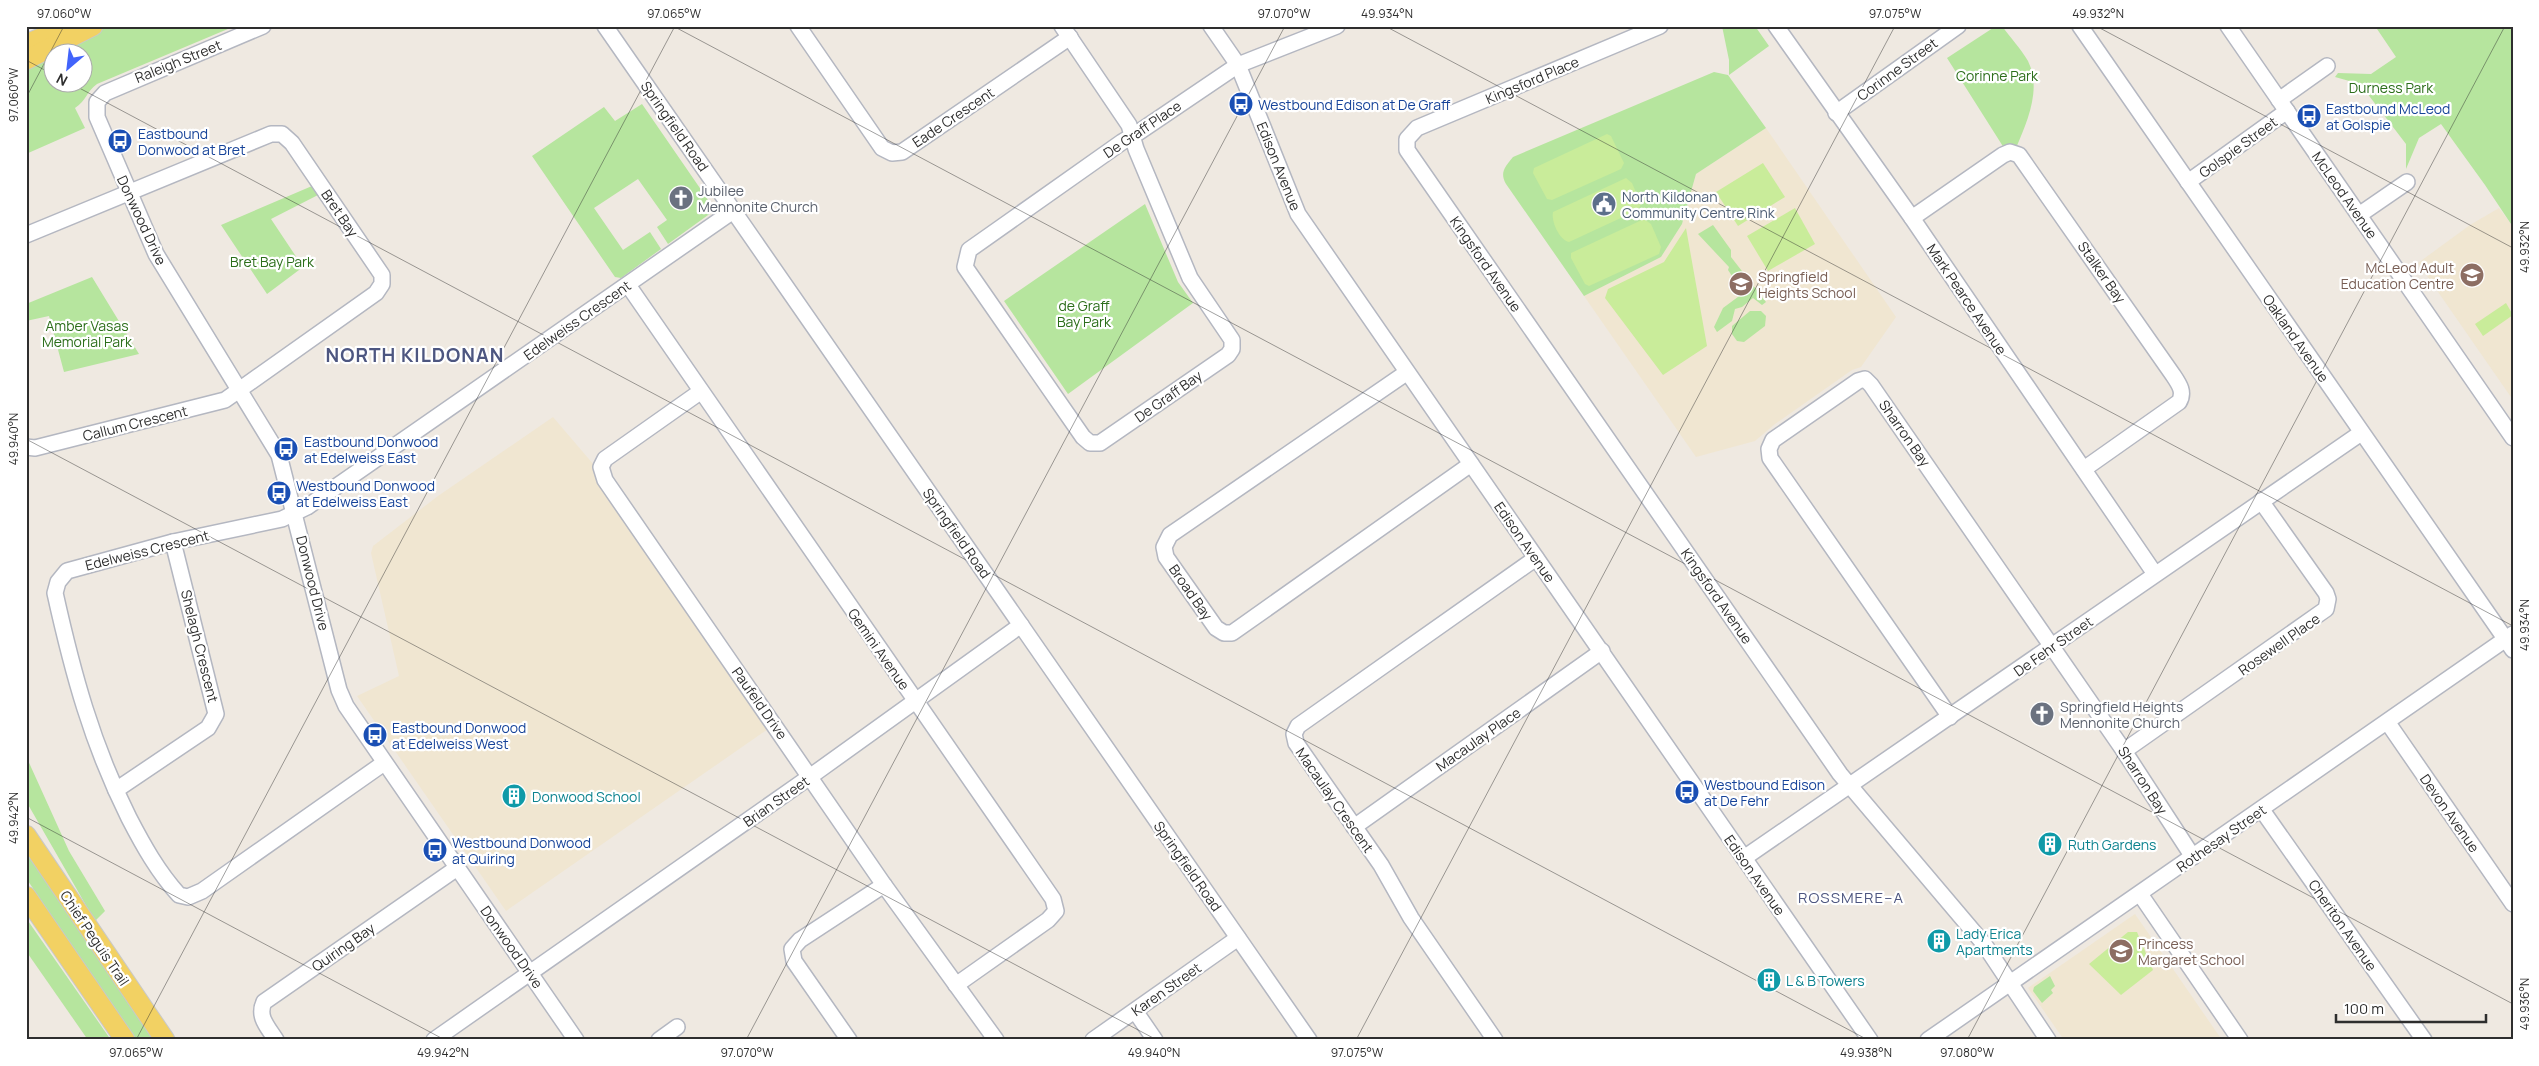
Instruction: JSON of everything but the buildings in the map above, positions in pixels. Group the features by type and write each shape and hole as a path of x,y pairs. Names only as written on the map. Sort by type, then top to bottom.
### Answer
{"main road":[{"path":"26,44 69,26"},
{"path":"26,60 93,26"},
{"name":"Chief Peguis Trail","path":"26,835 165,1040"},
{"path":"26,896 125,1040"}],"street":[{"name":"Raleigh Street","path":"97,102 100,96 112,88 263,26"},
{"name":"Springfield Road","path":"605,26 1309,1040"},
{"name":"Eade Crescent","path":"798,26 882,148 892,153 902,152 1066,32"},
{"name":"Edison Avenue","path":"1211,26 1238,65 1298,214 1406,373 1602,652 1870,1040"},
{"name":"De Graff Place","path":"965,259 969,250 1132,136 1238,65 1336,26"},
{"name":"Kingsford Place","path":"1407,138 1417,128 1660,26"},
{"name":"Mark Pearce Avenue","path":"1776,26 1912,218 2156,574"},
{"name":"Corinne Street","path":"1836,113 1935,32 1958,26"},
{"name":"Oakland Avenue","path":"2080,26 2361,432 2510,641"},
{"name":"McLeod Avenue","path":"2228,26 2513,438"},
{"path":"1066,32 1129,125 1132,136"},
{"name":"Golspie Street","path":"2188,182 2283,105 2327,66"},
{"name":"Donwood Drive","path":"97,102 97,116 156,254 279,454 339,690 350,713 576,1040"},
{"name":"Bret Bay","path":"128,191 271,134 282,134 292,143 382,275 382,284 376,293 239,388"},
{"name":"De Graff Bay","path":"965,259 965,267 1083,437 1090,443 1100,443 1228,355 1232,349 1232,340 1190,278 1132,136"},
{"name":"Kingsford Avenue","path":"1407,138 1409,154 1849,785 1979,938 2048,1040"},
{"name":"Stalker Bay","path":"1912,218 2003,155 2010,152 2019,155 2173,375 2182,391 2179,402 2084,470"},
{"path":"2359,215 2407,182"},
{"path":"26,235 128,191"},
{"name":"Edelweiss Crescent","path":"384,763 202,891 188,897 179,895 170,885 142,843 116,790 88,722 55,593 58,582 67,571 174,542 282,519 307,507 733,211"},
{"name":"Gemini Avenue","path":"628,285 700,392 1053,899 1056,911 1048,920 956,985"},
{"name":"Broad Bay","path":"1406,373 1170,534 1164,547 1166,557 1216,628 1224,633 1232,633 1471,464"},
{"name":"Sharron Bay","path":"1950,717 1770,458 1768,449 1773,440 1858,381 1865,379 2124,751 2193,857"},
{"name":"Callum Crescent","path":"26,447 35,448 225,400 239,388"},
{"name":"Paufeld Drive","path":"700,392 609,455 601,467 602,474 884,885 996,1040"},
{"name":"De Fehr Street","path":"1744,858 2361,432"},
{"name":"Rosewell Place","path":"2124,751 2326,609 2328,599 2326,594 2262,501"},
{"name":"Shelagh Crescent","path":"116,790 208,728 216,714 174,542"},
{"name":"Macaulay Crescent","path":"1496,1040 1411,918 1381,865 1296,743 1294,734 1298,726 1536,558"},
{"name":"Brian Street","path":"530,974 916,702 1021,625"},
{"name":"Rothesay Street","path":"1928,1040 2510,641"},
{"name":"Macaulay Place","path":"1354,827 1602,652"},
{"name":"Devon Avenue","path":"2388,723 2513,904"},
{"name":"Cheriton Avenue","path":"2262,810 2424,1040"},
{"name":"Quiring Bay","path":"276,1040 263,1020 260,1010 264,1002 457,868"},
{"path":"849,1040 794,960 792,949 800,940 884,885"},
{"path":"2140,894 2240,1040"},
{"name":"Karen Street","path":"1093,1040 1238,938"},
{"path":"434,1040 530,974"},
{"path":"1135,1011 1155,1040"},
{"path":"659,1040 677,1027"}],"shaded area":[{"name":"Springfield Heights School","path":"1766,128 1896,317 1861,367 1852,370 1775,424 1755,441 1696,457 1584,296 1661,257 1682,224 1696,174"},
{"path":"2499,208 2513,227 2513,400 2418,263 2470,225"},
{"path":"553,417 594,465 596,481 768,729 506,911 357,696 399,676 371,553 373,546 438,496"},
{"name":"Princess Margaret School","path":"2135,914 2222,1040 2064,1040 2028,988"}],"green space":[{"path":"100,26 235,26 97,84 92,89 92,42 69,42"},
{"path":"1722,26 1755,26 1769,46 1729,75 1729,60"},
{"name":"Corinne Park","path":"1996,26 2002,26 2028,61 2034,83 2028,116 2016,148 2004,148 1947,58"},
{"name":"Durness Park","path":"2375,26 2513,26 2513,227 2441,124 2419,138 2406,169 2406,144 2360,84 2335,77 2338,73 2371,74 2396,57"},
{"path":"42,56 42,92 90,92 75,108 85,128 26,154 26,64"},
{"name":"North Kildonan Community Centre Rink","path":"1714,72 1728,75 1766,128 1696,174 1682,224 1661,257 1584,296 1506,184 1503,173 1506,166 1513,157"},
{"path":"642,104 715,210 668,244 657,227 667,220 638,179 594,208 623,250 650,232 661,249 621,278 615,277 532,156 604,107 615,121"},
{"path":"1607,134 1611,136 1624,163 1621,169 1552,200 1547,199 1533,173 1534,168"},
{"path":"1763,163 1785,197 1738,226 1716,192"},
{"path":"1626,178 1632,183 1641,204 1638,210 1569,242 1562,238 1555,225 1553,212"},
{"name":"Bret Bay Park","path":"312,186 318,195 271,219 303,267 267,294 221,225"},
{"name":"de Graff Bay Park","path":"1145,204 1178,282 1193,303 1068,394 1004,301"},
{"path":"1795,208 1815,244 1768,271 1747,236"},
{"path":"1644,219 1651,224 1661,247 1659,254 1589,286 1585,284 1571,258 1571,253"},
{"path":"1713,225 1731,250 1731,257 1766,302 1762,305 1753,298 1742,307 1735,309 1732,321 1717,332 1714,327 1723,308 1746,291 1736,277 1732,276 1728,270 1729,267 1698,234"},
{"path":"1686,228 1707,346 1663,375 1605,298 1608,289 1664,262"},
{"name":"Amber Vasas Memorial Park","path":"92,277 139,354 64,372 49,316 26,321 26,304"},
{"path":"2506,303 2513,315 2483,336 2475,324"},
{"path":"1750,311 1761,311 1766,316 1765,326 1744,342 1737,341 1732,334 1732,326"},
{"path":"26,756 69,851 105,911 95,921 26,801"},
{"path":"26,852 154,1040 135,1040 26,878"},
{"path":"26,918 111,1040 88,1040 26,951"},
{"path":"2128,932 2137,932 2153,970 2121,995 2089,964"},
{"path":"2050,976 2055,986 2051,990 2053,993 2042,1003 2033,991 2034,987"}],"place":[{"name":"Westbound Edison at De Graff","path":"1241,104"},
{"name":"Eastbound McLeod at Golspie","path":"2309,116"},
{"name":"Eastbound Donwood at Bret","path":"120,141"},
{"name":"Jubilee Mennonite Church","path":"681,198"},
{"name":"North Kildonan Community Centre Rink","path":"1604,204"},
{"name":"McLeod Adult Education Centre","path":"2472,275"},
{"name":"Springfield Heights School","path":"1741,284"},
{"name":"Eastbound Donwood at Edelweiss East","path":"286,449"},
{"name":"Westbound Donwood at Edelweiss East","path":"279,493"},
{"name":"Springfield Heights Mennonite Church","path":"2042,714"},
{"name":"Eastbound Donwood at Edelweiss West","path":"375,735"},
{"name":"Westbound Edison at De Fehr","path":"1687,792"},
{"name":"Donwood School","path":"514,796"},
{"name":"Ruth Gardens","path":"2050,844"},
{"name":"Westbound Donwood at Quiring","path":"435,850"},
{"name":"Lady Erica Apartments","path":"1939,941"},
{"name":"Princess Margaret School","path":"2121,951"},
{"name":"L & B Towers","path":"1769,980"}],"district":[{"name":"NORTH KILDONAN","path":"415,355"},
{"name":"ROSSMERE–A","path":"1851,897"}]}
